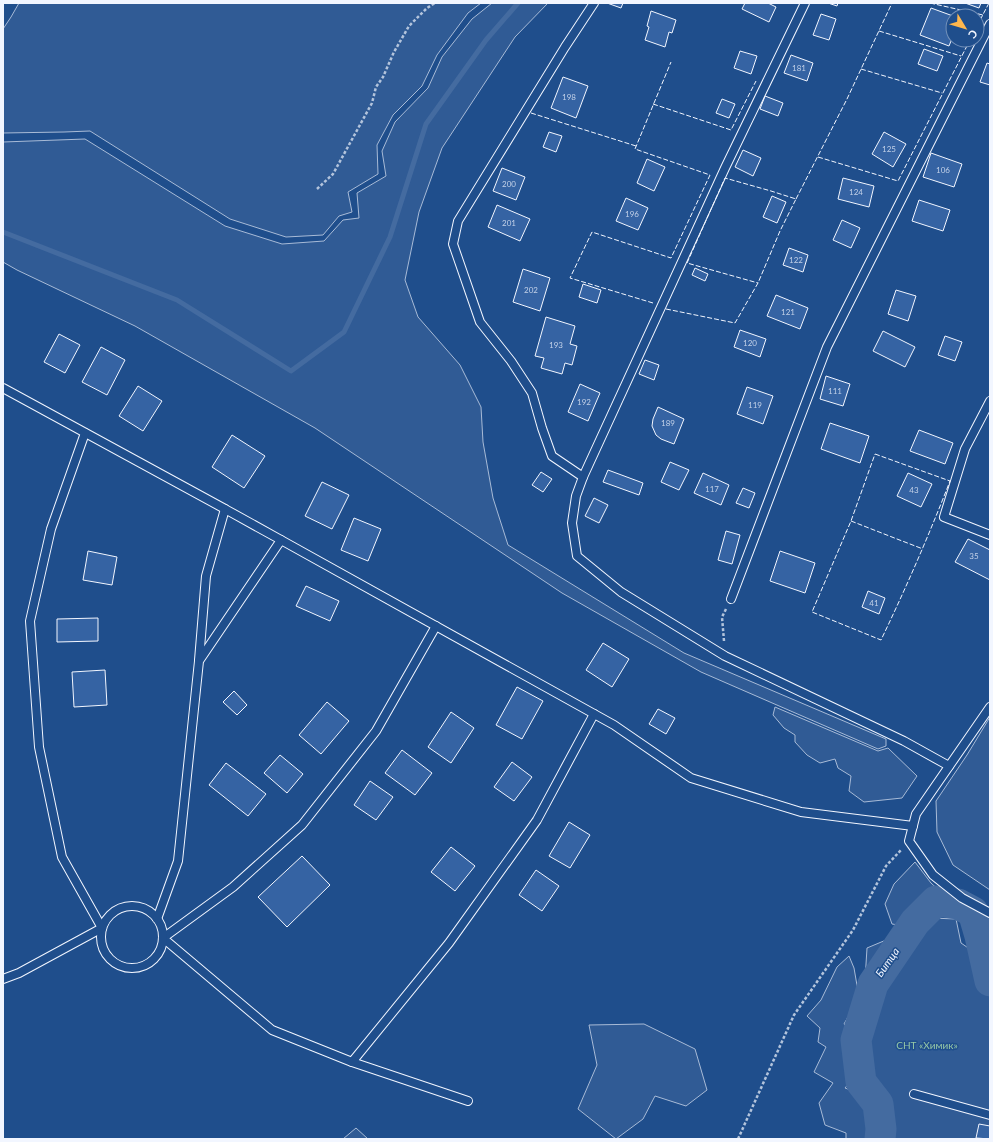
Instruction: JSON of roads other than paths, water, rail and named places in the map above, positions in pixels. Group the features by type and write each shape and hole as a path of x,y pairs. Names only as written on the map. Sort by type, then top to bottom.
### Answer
{"lane":[{"path":"583,477 552,456 532,393 511,361 480,322 453,244 458,221 565,47 594,3"},
{"path":"805,3 725,168 583,477 576,496 572,523 577,556 621,592 725,656 904,741 949,766"},
{"path":"731,599 827,347 990,24"},
{"path":"3,388 225,509 614,725 691,778 801,812 913,826"},
{"path":"990,401 966,449 944,517 990,535"},
{"path":"85,433 51,529 30,621 39,747 62,857 102,928"},
{"path":"157,919 178,861 199,660 206,576 225,509"},
{"path":"199,660 281,540"},
{"path":"163,938 233,887 302,825 376,731 436,626"},
{"path":"990,707 916,814 909,841 933,875 962,898 990,913"},
{"path":"352,1062 449,943 537,820 594,714"},
{"path":"122,907 141,907 150,912 157,919 162,928 163,938 155,957 147,964 137,967 126,967 117,964 108,957 103,948 101,939 102,928 106,919 113,912 122,907"},
{"path":"3,979 19,973 102,928"},
{"path":"163,938 272,1030 352,1062 468,1101"},
{"path":"914,1094 990,1115"}],"waterway":[{"path":"3,232 177,300 291,371 344,332 390,237 426,124 486,40 518,3"},
{"name":"Битца","path":"880,1139 881,1129 878,1104 861,1082 856,1040 873,984 915,922 936,901 958,904 973,912 990,981"}],"park label":[{"name":"СНТ «Химик»","path":"927,1045"}]}
